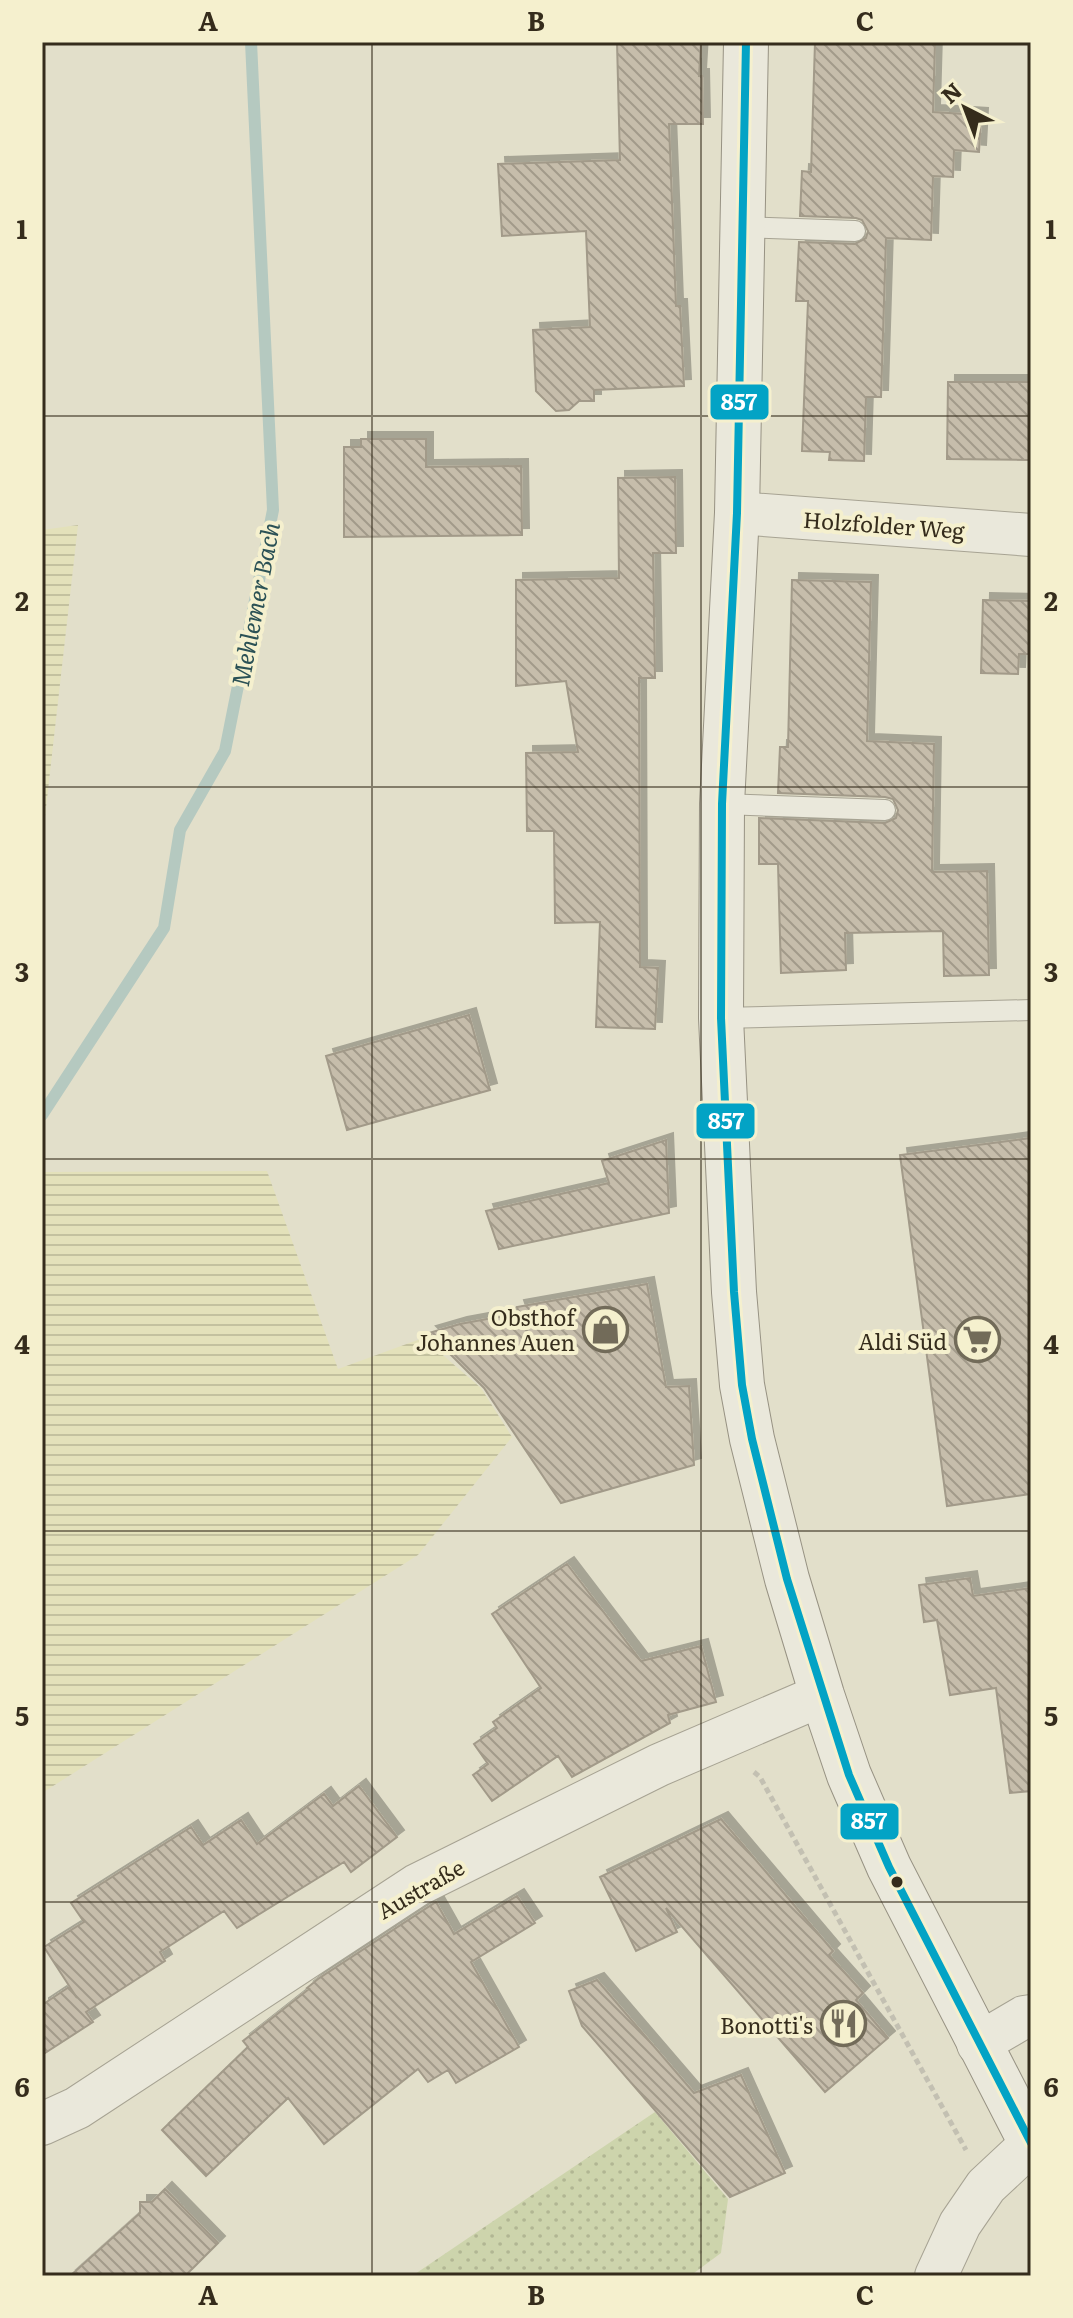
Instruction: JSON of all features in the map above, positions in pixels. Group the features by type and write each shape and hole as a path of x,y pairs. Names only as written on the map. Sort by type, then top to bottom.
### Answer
{"main road":[{"path":"746,42 737,513 722,804 721,1018 734,1292 742,1385 752,1439 787,1579 849,1775 889,1867 1031,2144"}],"street":[{"name":"Holzfolder Weg","path":"737,513 1031,535"},
{"name":"Austraße","path":"42,2124 77,2108 417,1885 659,1765 822,1695"},
{"path":"978,2044 1031,2016"},
{"path":"936,2276 960,2224 986,2186 1031,2144"}],"lane":[{"path":"742,227 855,231"},
{"path":"722,804 885,810"},
{"path":"721,1018 1031,1010"}],"path":[{"path":"720,1740 760,1777 986,2186"}],"shaded area":[{"path":"78,525 42,843 42,530"},
{"path":"267,1171 338,1369 423,1338 481,1388 512,1437 418,1555 42,1793 42,1172"}],"green space":[{"path":"655,2112 728,2199 721,2253 690,2276 412,2276"}],"building":[{"path":"617,42 701,42 699,76 702,76 703,124 669,124 676,306 680,306 684,386 594,390 594,401 579,401 569,410 556,411 536,391 533,330 590,327 586,231 502,236 498,164 620,160"},
{"path":"815,42 935,42 933,112 981,115 979,152 954,150 953,177 933,176 931,240 886,238 881,397 866,397 864,461 829,460 830,452 802,451 808,301 796,301 799,242 855,244 866,238 868,231 862,220 856,218 800,216 802,171 811,172"},
{"path":"948,382 1031,382 1029,460 947,459"},
{"path":"361,439 426,439 426,467 521,466 522,535 344,537 344,447 361,447"},
{"path":"675,477 676,553 653,553 655,678 639,678 640,967 658,968 655,1029 596,1027 600,922 555,923 554,831 527,831 526,753 578,752 566,681 516,686 516,580 619,578 618,478"},
{"path":"792,580 871,582 867,741 934,744 932,872 987,871 989,975 944,976 943,931 845,933 846,970 781,973 778,864 759,864 759,818 885,823 896,818 898,810 893,799 885,797 778,793 780,747 788,747"},
{"path":"983,600 1031,601 1031,654 1019,654 1018,674 981,673"},
{"path":"469,1015 490,1090 347,1130 326,1056"},
{"name":"Aldi Süd","path":"1031,1138 1031,1494 947,1506 900,1155"},
{"path":"666,1140 669,1213 499,1249 486,1211 609,1183 602,1161"},
{"path":"647,1284 666,1387 689,1386 694,1465 561,1503 484,1388 429,1333 519,1313 517,1307"},
{"path":"567,1564 641,1661 701,1646 716,1702 668,1715 670,1723 572,1777 558,1756 492,1801 473,1775 488,1764 474,1744 497,1728 493,1722 541,1688 492,1614"},
{"path":"970,1578 973,1596 1031,1588 1031,1791 1010,1793 996,1688 950,1695 937,1620 924,1622 919,1585"},
{"path":"359,1786 397,1837 351,1872 344,1862 237,1928 224,1911 160,1952 165,1961 86,2012 93,2022 42,2055 42,2005 69,1987 77,1998 44,1947 84,1922 71,1903 191,1827 203,1845 241,1820 257,1844 324,1794 333,1806"},
{"path":"721,1819 833,1951 829,1955 863,1993 856,2000 888,2038 825,2092 666,1908 677,1932 636,1951 600,1877"},
{"path":"517,1896 535,1923 471,1962 519,2047 456,2083 448,2070 428,2082 418,2069 324,2144 288,2098 206,2176 162,2130 248,2047 243,2041 318,1979 436,1902 454,1934"},
{"path":"597,1980 694,2093 741,2075 785,2173 730,2197 582,2026 569,1991"},
{"path":"165,2189 218,2243 185,2276 70,2276 140,2213 140,2202 152,2202"}],"waterway":[{"name":"Mehlemer Bach","path":"42,1115 164,928 180,830 225,751 273,510 251,42"}],"transit line":[{"name":"857","path":"746,42 737,513 722,804 721,1018 734,1292 742,1385 752,1439 787,1579 849,1775 889,1867 1031,2143"}],"place":[{"name":"Obsthof Johannes Auen","path":"606,1329"},
{"name":"Aldi Süd","path":"978,1340"},
{"name":"Bonotti's","path":"844,2024"}]}
